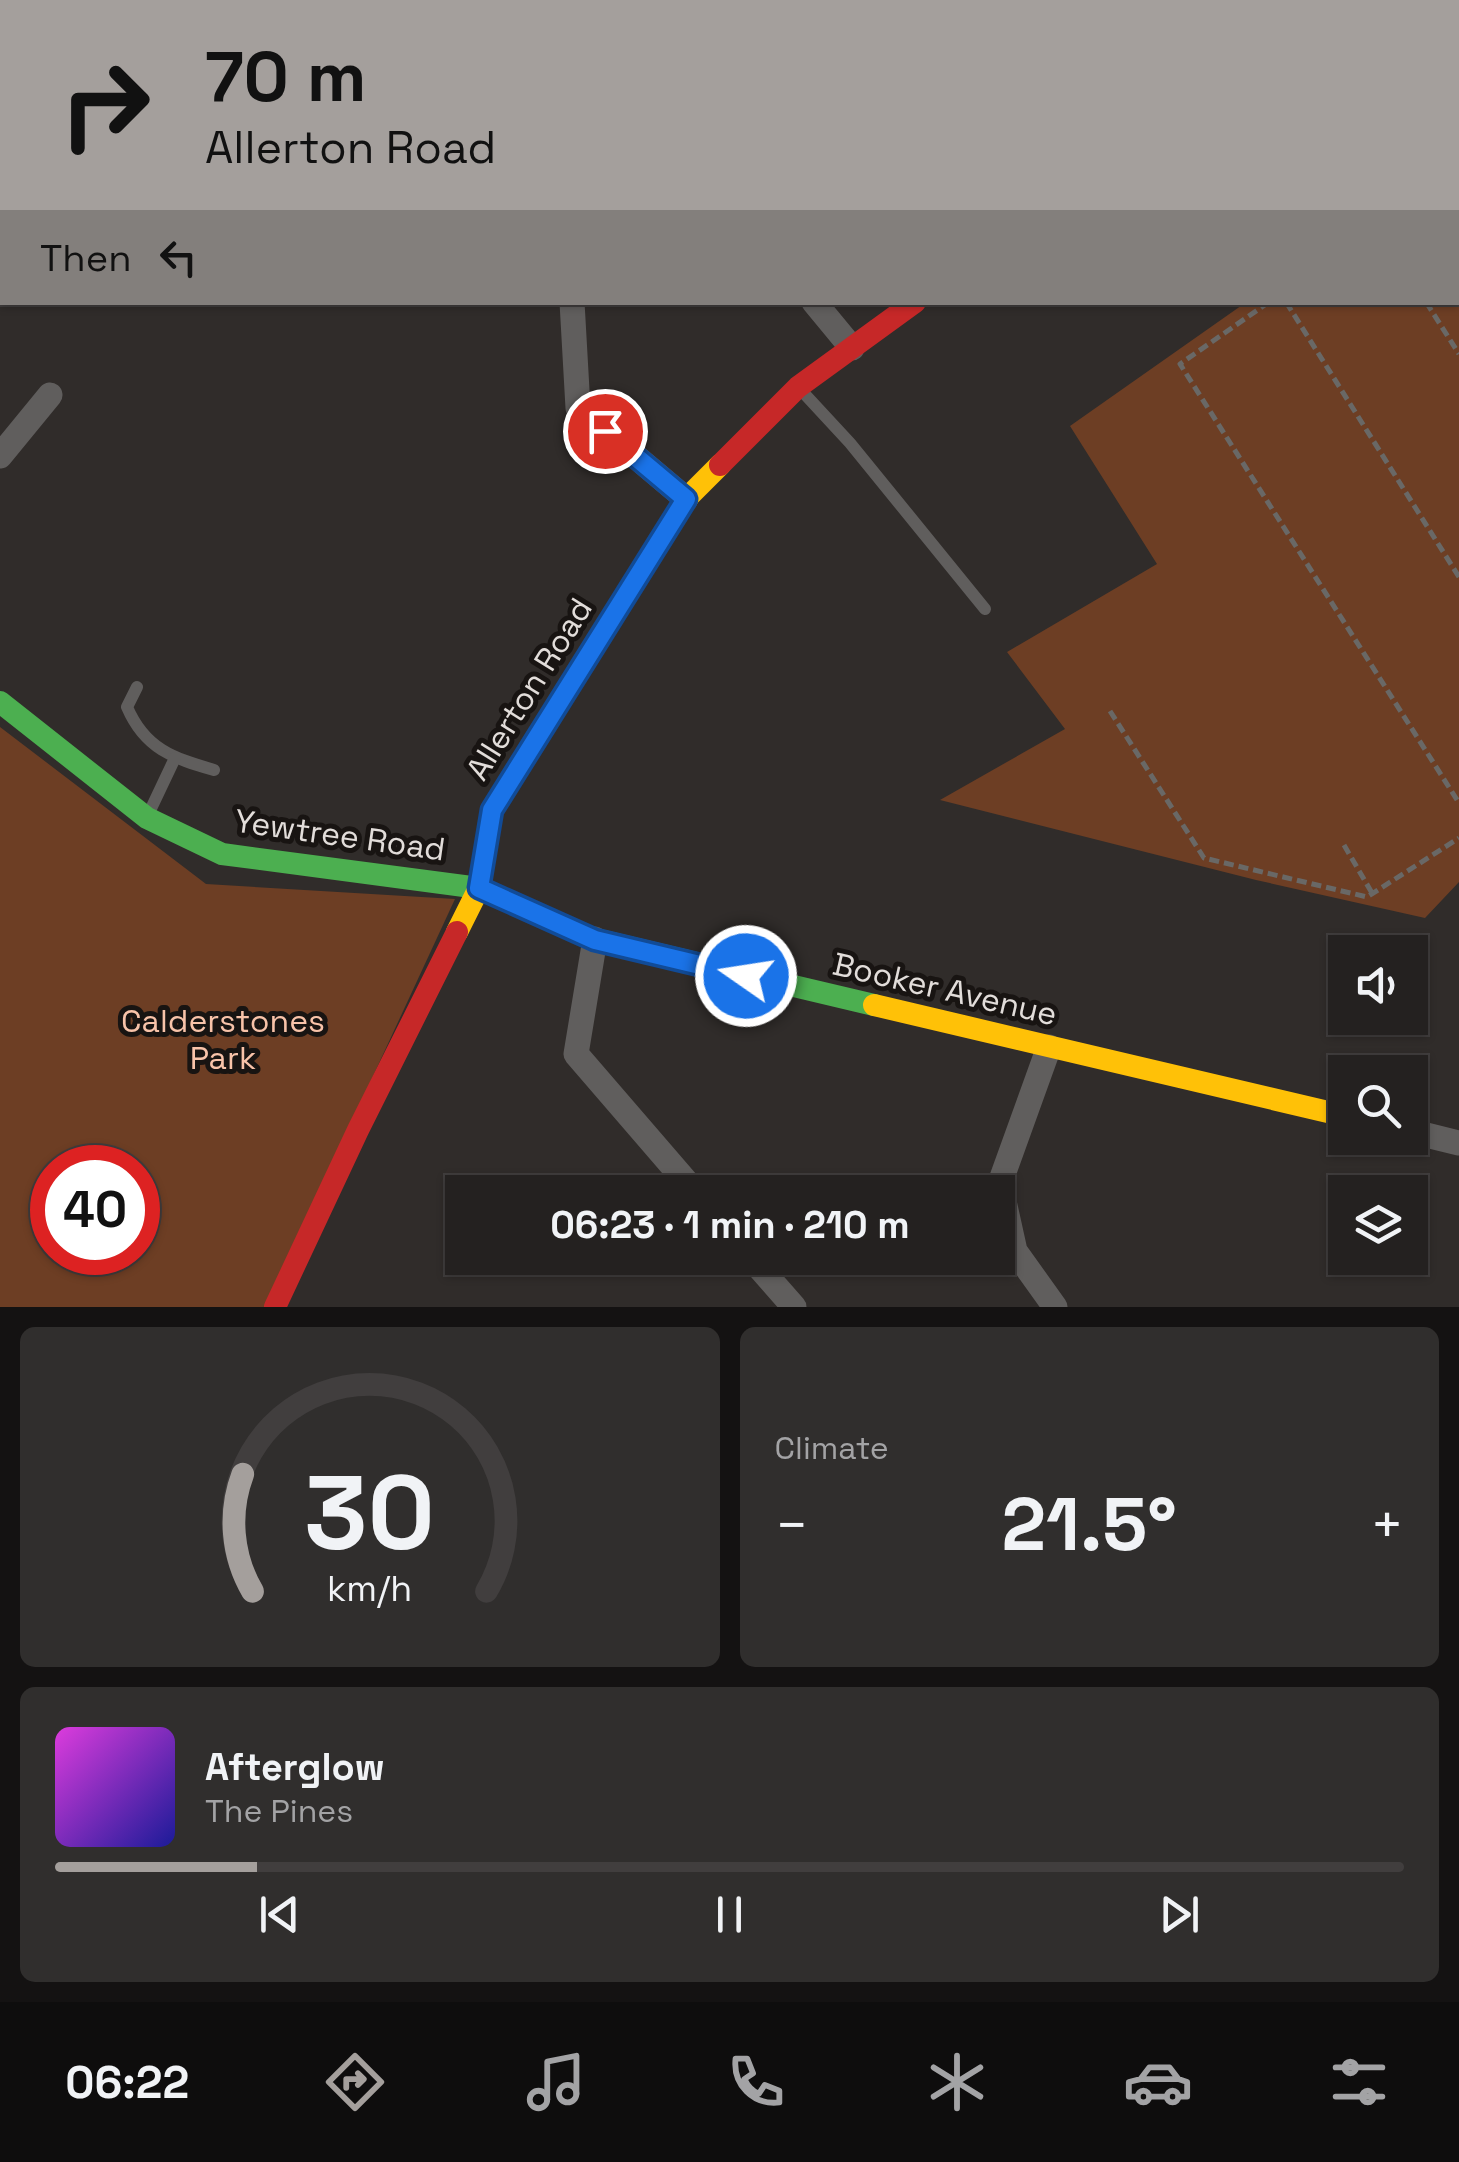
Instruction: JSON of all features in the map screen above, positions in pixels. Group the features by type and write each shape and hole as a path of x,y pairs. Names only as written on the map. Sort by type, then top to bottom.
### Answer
{"street":[{"path":"572,305 578,408 686,499"},
{"path":"816,305 852,348"},
{"name":"Allerton Road","path":"275,1307 479,888 492,810 686,499 798,387 911,305"},
{"path":"0,456 50,396"},
{"name":"Yewtree Road","path":"0,702 146,818 222,854 479,888"},
{"name":"Booker Avenue","path":"479,888 595,940 1328,1112"},
{"path":"595,940 576,1054 680,1175"},
{"path":"1049,1048 1000,1183 1015,1251 1055,1307"},
{"path":"1428,1136 1459,1143"},
{"path":"766,1275 794,1307"}],"lane":[{"path":"798,387 850,443 984,610"},
{"path":"137,687 127,708 144,738 175,758 214,770"},
{"path":"146,818 175,758"}],"path":[{"path":"1265,305 1180,364 1459,803"},
{"path":"1288,305 1459,577"},
{"path":"1428,305 1459,354"},
{"path":"1110,711 1204,858 1366,897 1459,838"},
{"path":"1344,845 1372,893"}],"green space":[{"path":"1242,305 1459,305 1459,882 1425,918 1256,880 940,800 1065,729 1007,652 1157,564 1070,426"},
{"name":"Calderstones Park","path":"0,727 206,884 455,899 266,1307 0,1307"}],"traffic: fast":[{"path":"0,702 147,818 222,854 479,888 595,939 874,1005"}],"traffic: slow":[{"path":"457,932 479,888 492,810 686,499 720,465"},
{"path":"874,1005 1328,1112"}],"traffic: jam":[{"path":"720,465 798,387 911,305"},
{"path":"275,1307 457,932"}],"route":[{"path":"605,431 686,499 492,810 479,888 595,940 746,976"}]}
